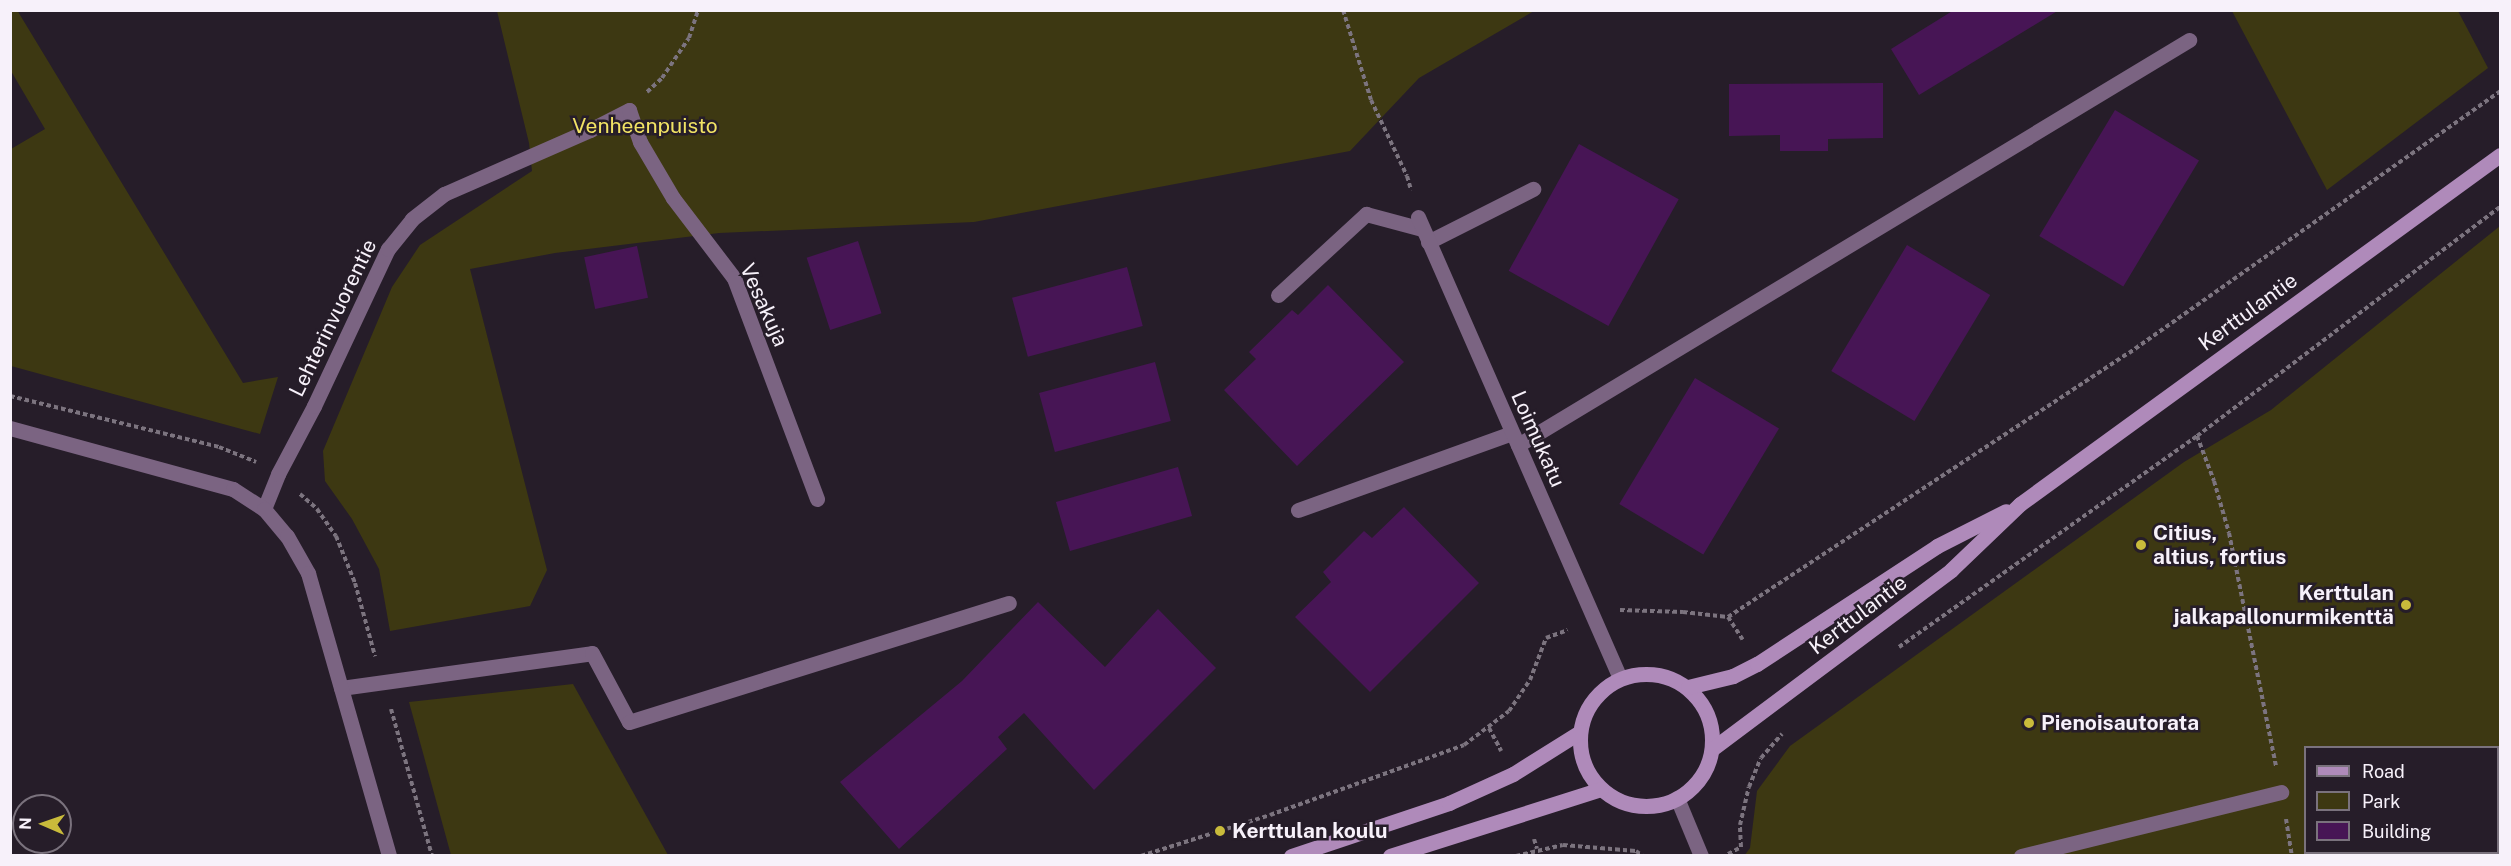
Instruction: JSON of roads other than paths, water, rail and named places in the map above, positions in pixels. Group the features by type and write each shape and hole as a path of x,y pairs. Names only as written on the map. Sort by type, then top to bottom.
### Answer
{"street":[{"path":"1298,510 1515,439 2189,40"},
{"name":"Lehterinvuorentie","path":"264,509 278,474 314,406 388,249 412,219 444,194 590,130 629,110"},
{"name":"Vesakuja","path":"629,110 640,142 673,198 734,278 817,499"},
{"name":"Kerttulantie","path":"1712,748 1951,570 2020,504 2500,155"},
{"path":"1278,295 1366,214 1423,229 1533,189"},
{"name":"Loimukatu","path":"1423,229 1620,678"},
{"path":"10,428 233,489 264,509 287,536 308,573 389,855"},
{"name":"Kerttulantie","path":"1688,687 1733,676 1757,664 1937,546 2020,504"},
{"path":"341,688 592,652 628,722 1009,603"},
{"path":"1637,673 1672,678 1688,687 1700,699 1713,731 1712,748 1707,766 1698,782 1677,798 1651,806 1633,805 1616,799 1601,789 1583,763 1580,732 1584,715 1593,700 1605,687 1620,678 1637,673"},
{"path":"1291,855 1449,803 1513,774 1580,732"},
{"path":"1390,855 1601,789"},
{"path":"2021,855 2281,792"},
{"path":"1677,798 1701,855"}],"place":[{"name":"Citius, altius, fortius","path":"2141,545"},
{"name":"Kerttulan jalkapallonurmikenttä","path":"2406,605"},
{"name":"Pienoisautorata","path":"2029,723"},
{"name":"Kerttulan koulu","path":"1220,831"}],"park label":[{"name":"Venheenpuisto","path":"645,126"}]}
